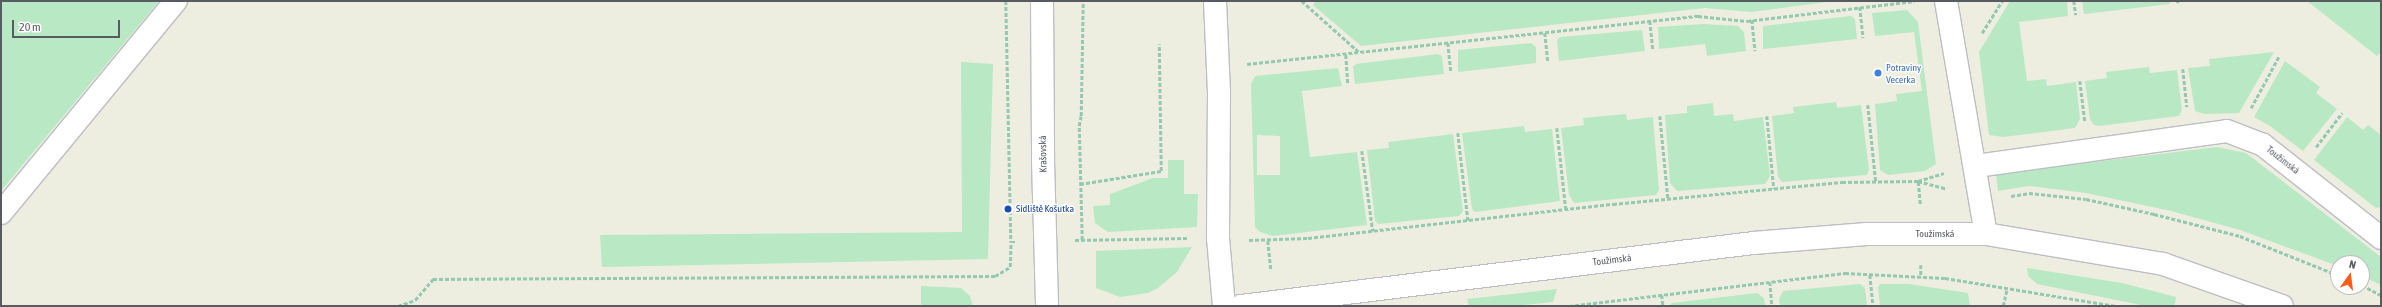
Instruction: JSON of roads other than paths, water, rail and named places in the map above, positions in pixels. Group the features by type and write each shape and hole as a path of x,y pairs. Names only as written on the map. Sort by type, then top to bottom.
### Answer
{"street":[{"path":"1,213 176,1"},
{"name":"Krašovská","path":"1042,1 1043,161 1048,306"},
{"path":"1215,1 1219,92 1218,238 1224,306"},
{"path":"1946,1 1975,160 1986,234"},
{"name":"Toužimská","path":"1975,160 2227,131 2264,145 2381,238"},
{"name":"Toužimská","path":"1241,306 1753,243 1867,234 1986,234 2163,264 2282,306"}],"place":[{"name":"Potraviny Vecerka","path":"1878,73"},
{"name":"Sídliště Košutka","path":"1008,209"}]}
